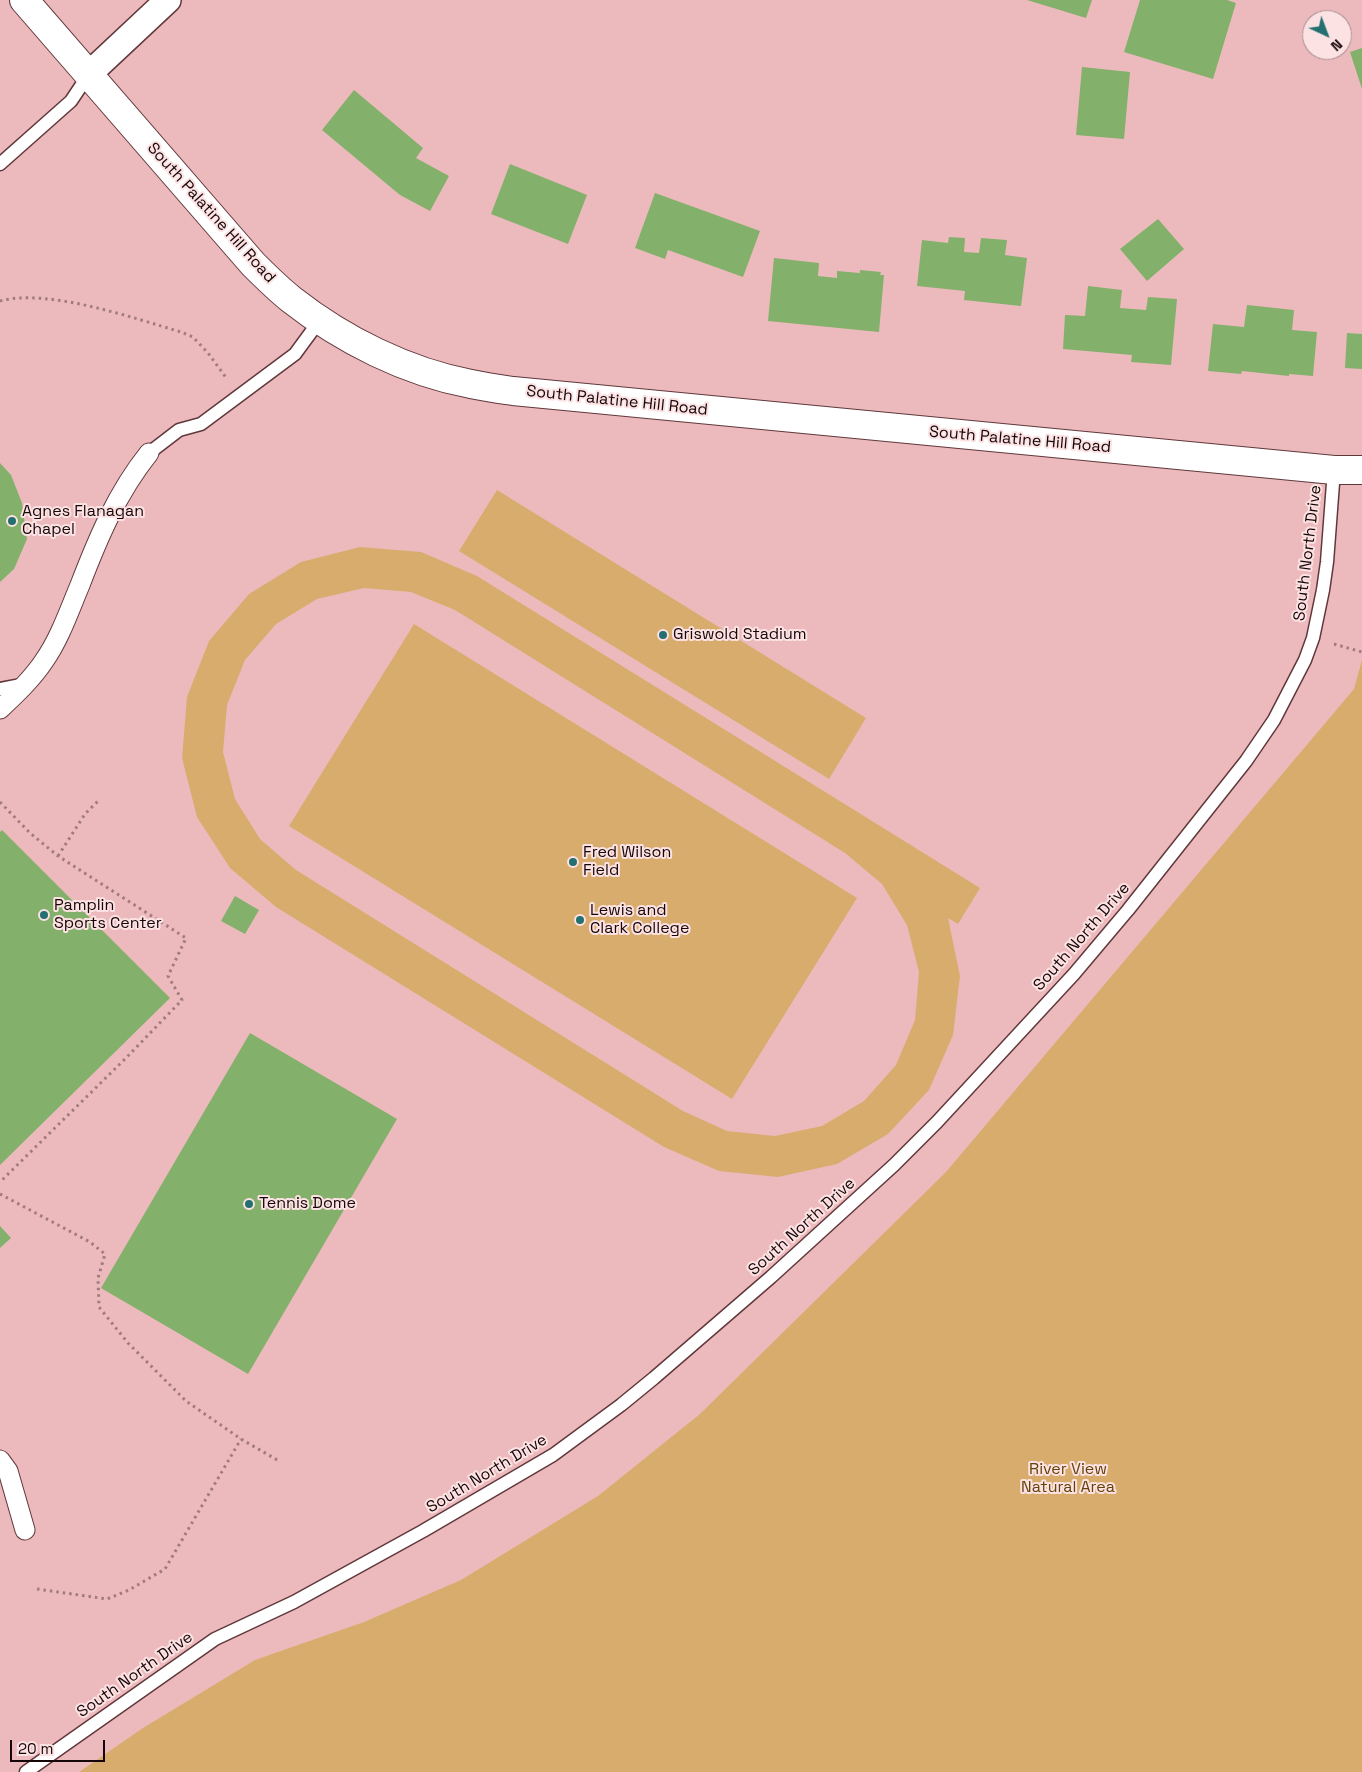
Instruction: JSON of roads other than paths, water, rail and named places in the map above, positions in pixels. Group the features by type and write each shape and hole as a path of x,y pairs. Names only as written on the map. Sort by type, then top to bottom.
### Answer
{"street":[{"name":"South Palatine Hill Road","path":"24,0 253,264 292,300 320,320 378,353 420,370 470,384 504,390 1334,470 1362,470"},
{"path":"89,74 168,0"},
{"path":"0,708 26,684 44,662 57,641 96,544 119,496 149,453"},
{"path":"0,1460 8,1471 25,1530"}],"lane":[{"path":"0,164 70,101 89,74"},
{"path":"149,453 179,430 201,424 295,354 320,320"},
{"name":"South North Drive","path":"26,1772 215,1638 294,1602 423,1531 553,1454 621,1405 654,1378 778,1271 894,1165 937,1122 1074,974 1128,910 1264,736 1284,704 1305,660 1313,638 1327,562 1334,470"},
{"path":"0,689 26,684"}],"place":[{"name":"Agnes Flanagan Chapel","path":"12,521"},
{"name":"Griswold Stadium","path":"663,635"},
{"name":"Fred Wilson Field","path":"573,862"},
{"name":"Pamplin Sports Center","path":"44,915"},
{"name":"Lewis and Clark College","path":"580,920"},
{"name":"Tennis Dome","path":"249,1204"}],"park label":[{"name":"River View Natural Area","path":"1068,1479"}]}
